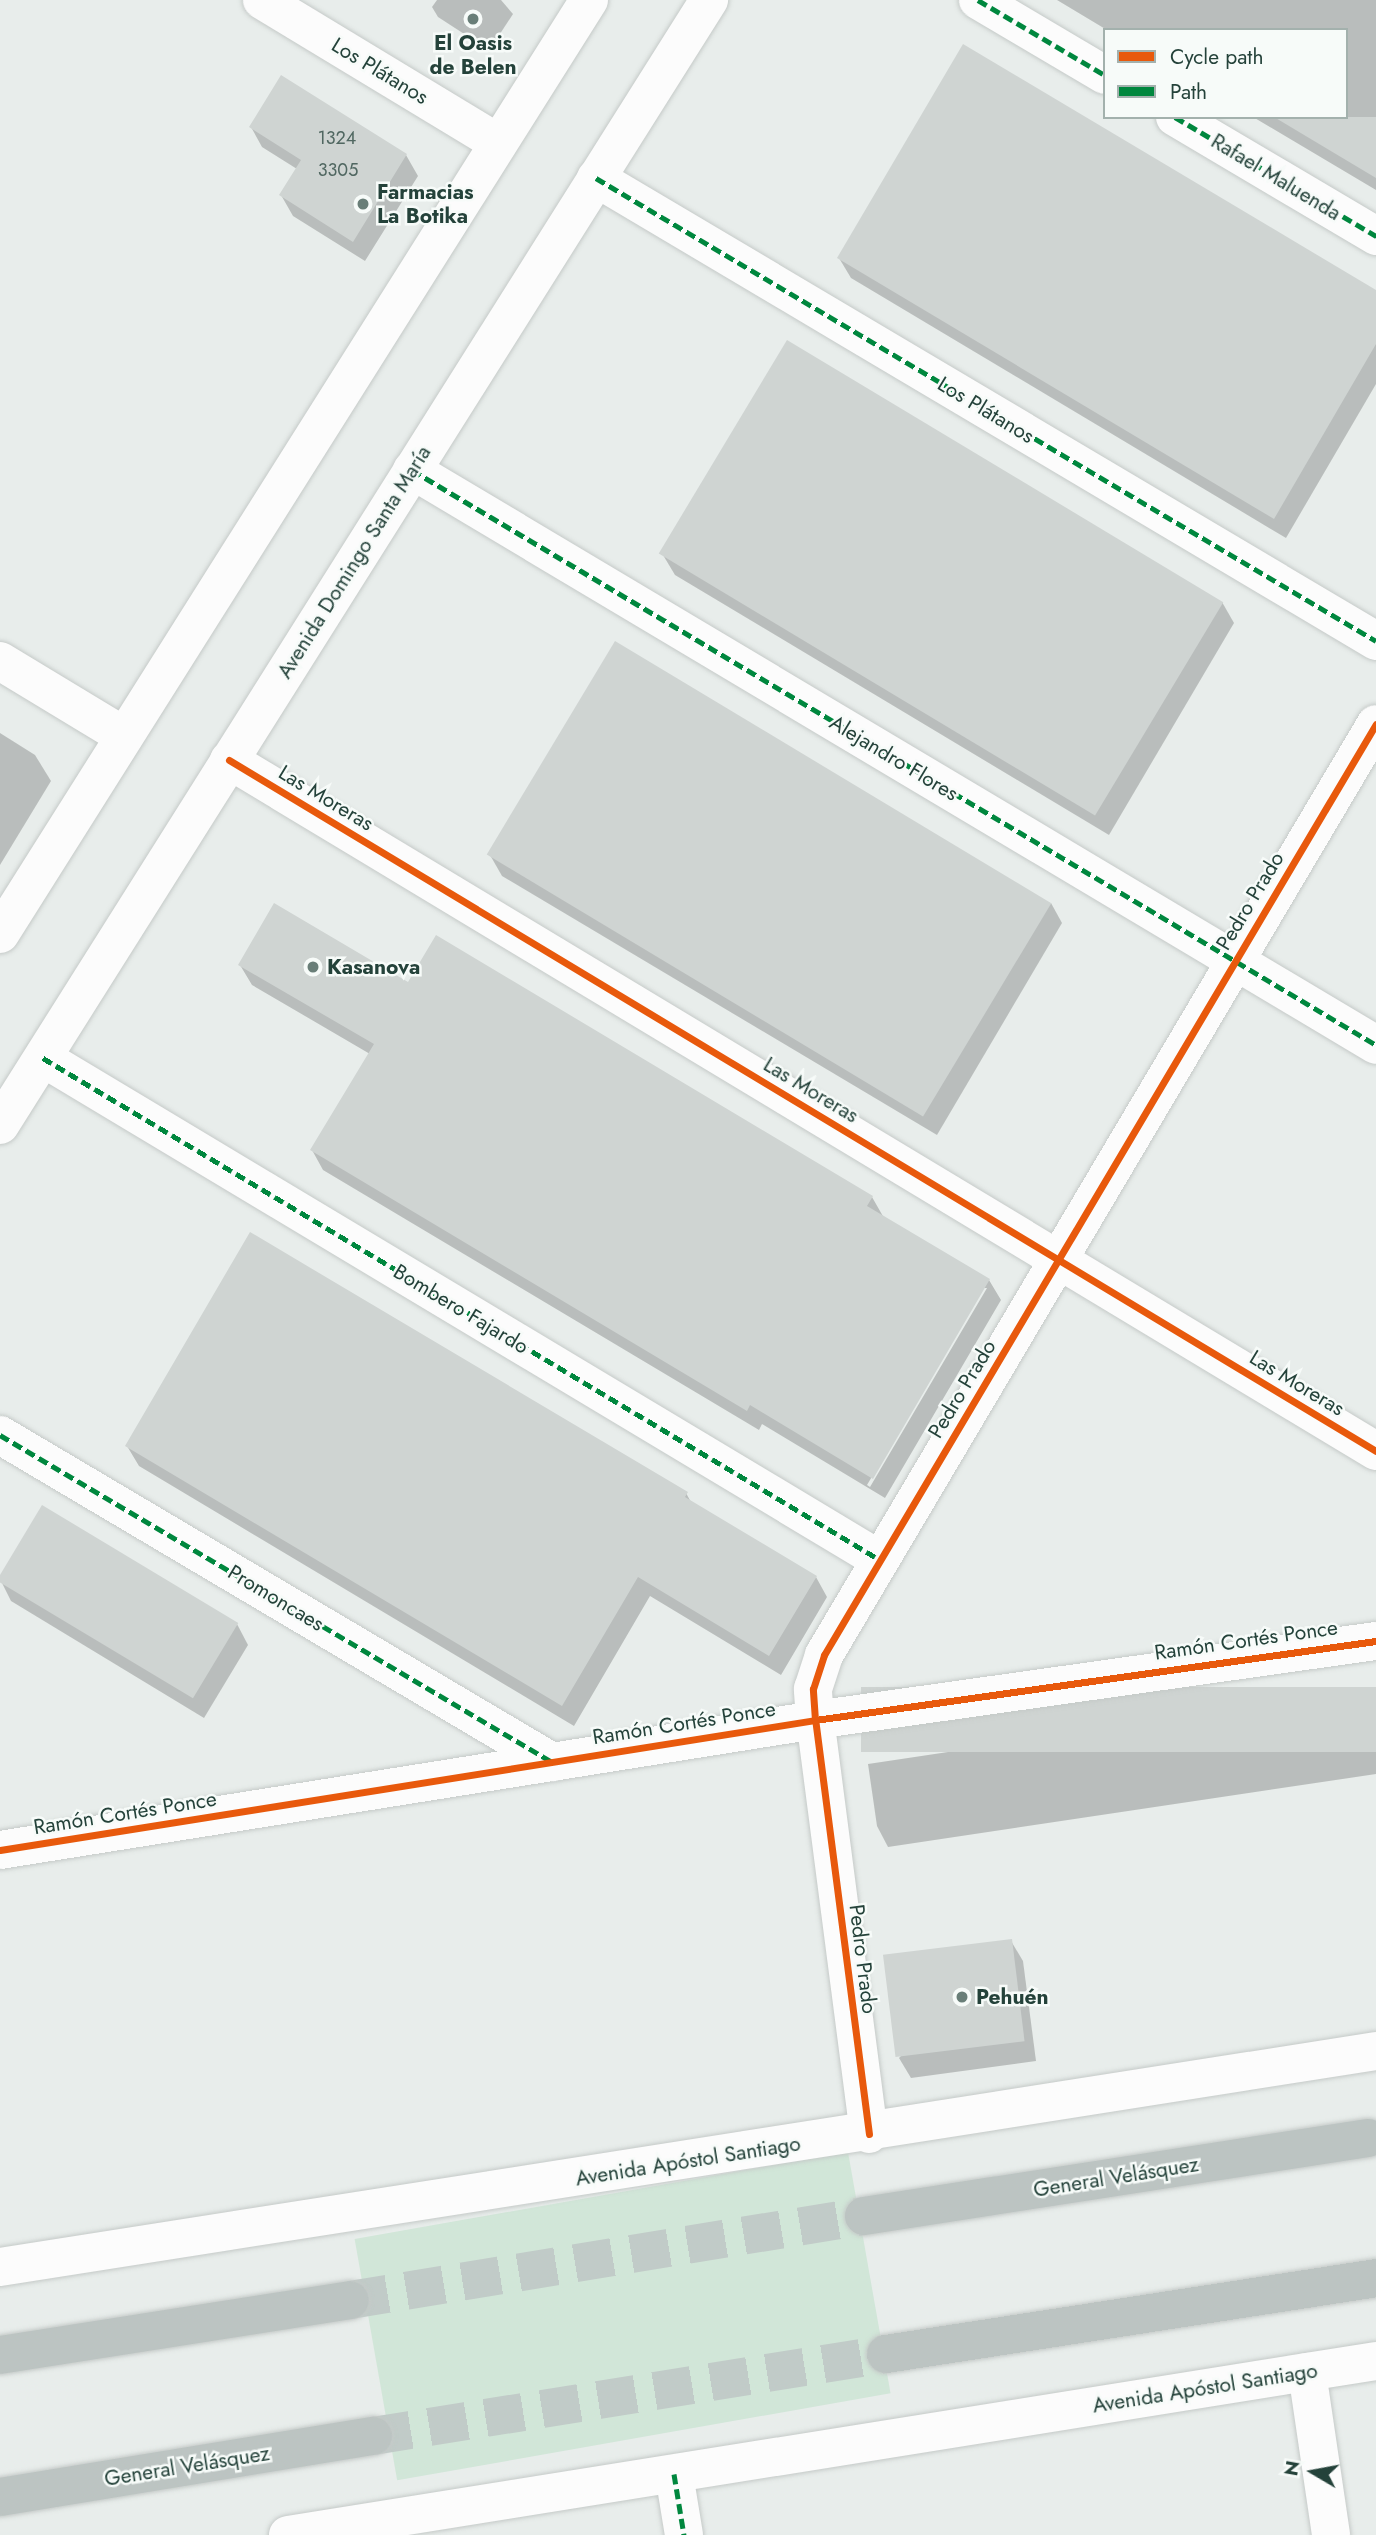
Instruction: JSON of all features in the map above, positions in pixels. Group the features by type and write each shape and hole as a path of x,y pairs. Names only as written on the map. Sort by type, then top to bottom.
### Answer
{"highway":[{"name":"General Velásquez","path":"864,2216 1368,2138"},
{"path":"886,2354 1376,2278"},
{"path":"0,2355 349,2300"},
{"name":"General Velásquez","path":"0,2497 373,2436"}],"street":[{"name":"Los Plátanos","path":"262,0 498,143"},
{"path":"0,934 589,0"},
{"name":"Avenida Domingo Santa María","path":"0,1125 709,0"},
{"path":"978,0 1103,74"},
{"name":"Rafael Maluenda","path":"1178,119 1376,236"},
{"name":"Los Plátanos","path":"596,178 1376,641"},
{"name":"Alejandro Flores","path":"412,470 1376,1045"},
{"path":"0,661 124,736"},
{"name":"Pedro Prado","path":"869,2134 815,1720 813,1689 824,1656 1376,724"},
{"name":"Las Moreras","path":"229,760 1376,1451"},
{"name":"Bombero Fajardo","path":"43,1058 880,1560"},
{"name":"Promoncaes","path":"0,1435 552,1762"},
{"name":"Ramón Cortés Ponce","path":"0,1850 815,1720 1376,1641"},
{"name":"Avenida Apóstol Santiago","path":"0,2267 869,2134 1376,2051"},
{"name":"Avenida Apóstol Santiago","path":"288,2535 1376,2361"},
{"path":"1307,2372 1331,2535"},
{"path":"674,2474 684,2535"}],"green space":[{"path":"848,2152 891,2393 397,2480 355,2239"}],"building":[{"path":"963,44 1376,290 1376,344 1274,519 837,258"},
{"path":"281,75 407,154 353,242 279,195 301,160 249,127"},
{"path":"1376,117 1376,178 1277,119"},
{"path":"787,340 1223,602 1095,816 659,553"},
{"path":"615,641 1051,903 923,1117 487,854"},
{"path":"274,903 408,982 436,935 873,1196 867,1206 990,1279 873,1479 750,1405 747,1411 310,1150 374,1044 238,965"},
{"path":"250,1232 688,1492 685,1497 817,1576 769,1656 638,1577 562,1706 125,1446"},
{"path":"42,1505 238,1623 193,1698 0,1582 0,1575"},
{"path":"861,1687 1376,1687 1376,1752 861,1752"},
{"path":"1012,1939 1025,2041 896,2057 883,1955"}],"tunnel":[{"path":"350,2300 864,2216"},
{"path":"373,2436 886,2354"}],"marked path":[{"path":"978,0 1103,74"},
{"path":"1178,119 1376,236"},
{"path":"596,178 1376,641"},
{"path":"412,470 1376,1045"},
{"path":"43,1058 880,1560"},
{"path":"0,1435 552,1762"},
{"path":"674,2474 684,2535"}],"cycle path":[{"path":"869,2134 815,1720 813,1689 824,1655 1376,724"},
{"path":"229,760 1376,1451"},
{"path":"0,1850 815,1720 1376,1641"}],"place":[{"name":"El Oasis de Belen","path":"473,19"},
{"name":"Farmacias La Botika","path":"363,204"},
{"name":"Kasanova","path":"313,967"},
{"name":"Pehuén","path":"962,1997"}]}
